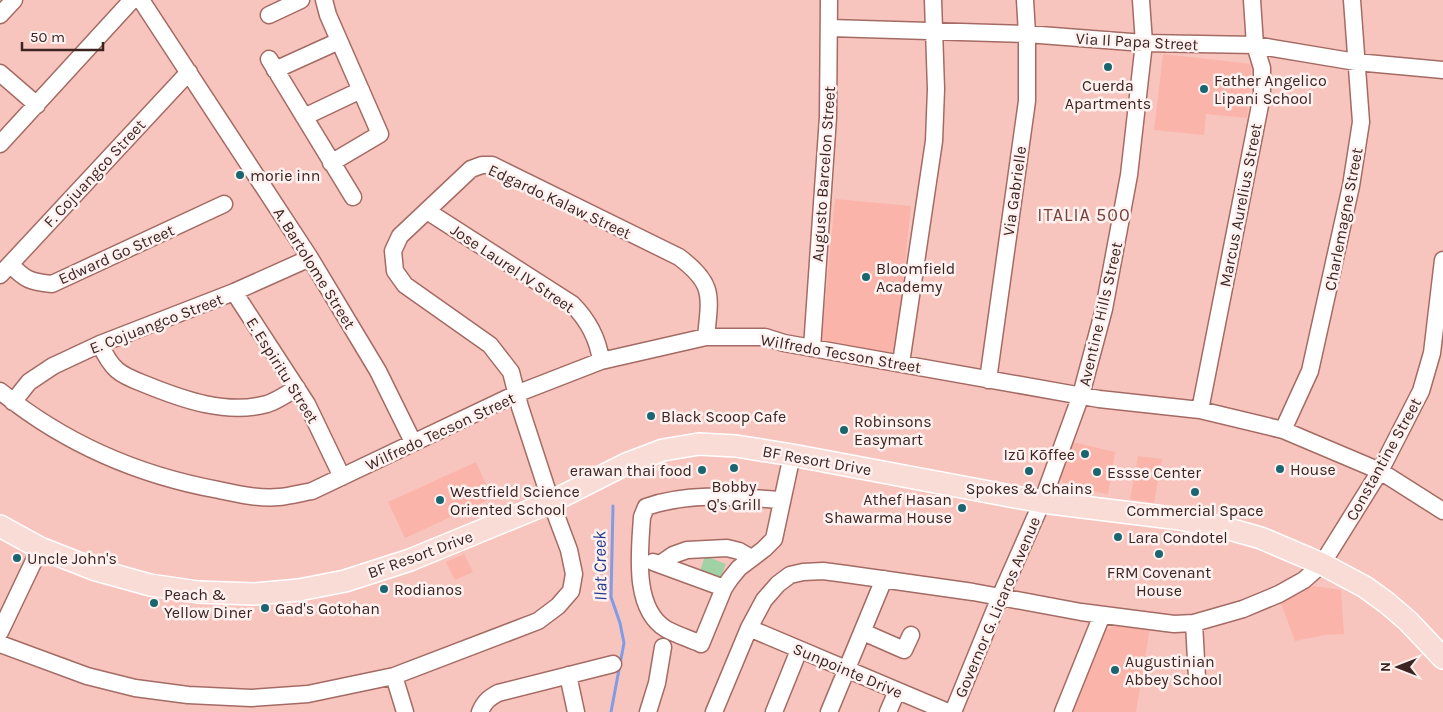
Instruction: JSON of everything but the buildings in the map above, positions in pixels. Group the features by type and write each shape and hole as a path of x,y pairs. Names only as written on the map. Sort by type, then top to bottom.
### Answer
{"main road":[{"name":"BF Resort Drive","path":"0,526 40,548 96,570 150,585 198,592 254,594 298,590 345,581 410,560 551,502 626,464 663,450 699,444 736,446 1042,502 1180,519 1261,538 1322,564 1365,587 1408,621 1443,658"}],"street":[{"path":"0,15 14,0"},
{"path":"0,144 132,0"},
{"name":"A. Bartolome Street","path":"141,0 310,258 378,371 413,442"},
{"path":"269,15 301,0"},
{"path":"324,0 328,15 380,135 332,163"},
{"name":"Augusto Barcelon Street","path":"812,348 828,117 829,0"},
{"path":"901,363 934,141 936,89 933,0"},
{"name":"Via Gabrielle","path":"988,380 1027,101 1025,0"},
{"name":"Aventine Hills Street","path":"1042,502 1081,395 1104,309 1121,225 1129,175 1144,43 1141,0"},
{"name":"Marcus Aurelius Street","path":"1200,410 1262,95 1262,68 1255,45 1252,0"},
{"name":"Charlemagne Street","path":"1283,430 1310,371 1348,204 1361,122 1352,0"},
{"name":"Via Il Papa Street","path":"830,28 1027,34 1144,43 1255,45 1356,62 1443,70"},
{"path":"339,41 272,64 353,197"},
{"name":"F. Cojuangco Street","path":"5,270 189,72"},
{"path":"0,73 37,105"},
{"path":"304,117 361,90"},
{"name":"Edgardo Kalaw Street","path":"0,644 87,676 135,688 188,695 251,698 308,694 394,676 538,621 558,606 570,591 574,574 569,550 551,502 516,394 511,372 490,345 405,285 395,271 393,251 400,236 471,169 482,165 492,165 679,257 694,268 706,283 710,298 706,337"},
{"name":"Edward Go Street","path":"5,270 33,282 52,284 224,204"},
{"name":"Jose Laurel IV Street","path":"426,211 572,304 584,316 595,335 600,347 602,361"},
{"name":"E. Cojuangco Street","path":"13,402 29,382 53,366 100,344 234,292 310,258"},
{"name":"Constantine Street","path":"714,712 749,628 764,600 778,584 790,575 803,572 822,571 884,579 1102,615 1174,624 1194,623 1243,609 1279,594 1304,580 1322,564 1380,472 1421,391 1432,352 1443,260"},
{"name":"E. Espiritu Street","path":"234,292 307,404 342,476"},
{"name":"Wilfredo Tecson Street","path":"0,391 48,427 95,452 141,471 204,488 241,495 277,497 312,491 516,394 602,361 706,337 766,337 784,343 988,380 1081,395 1200,410 1283,430 1380,472 1443,511"},
{"path":"100,344 107,358 116,369 131,379 177,398 209,405 241,408 267,404 297,388"},
{"path":"782,500 722,496 658,503 646,507 642,517 641,581 646,602 653,617 665,628 701,644 724,588 739,568 774,539 792,455"},
{"name":"Governor G. Licaros Avenue","path":"953,712 1000,597 1042,502"},
{"path":"0,632 40,548"},
{"path":"660,564 673,555 687,550 727,548 739,551 750,558"},
{"path":"640,556 724,588"},
{"path":"829,712 884,579"},
{"path":"1063,712 1102,615"},
{"path":"1194,623 1197,678"},
{"name":"Sunpointe Drive","path":"749,628 948,712"},
{"path":"863,632 904,650 911,635"},
{"path":"648,712 657,683 663,647"},
{"path":"774,712 799,650"},
{"path":"480,712 484,704 498,693 613,664"},
{"path":"568,675 576,712"},
{"path":"394,676 405,712"},
{"path":"888,712 897,691"}],"shaded area":[{"name":"Father Angelico Lipani School","path":"1163,54 1252,64 1247,118 1206,114 1204,135 1154,130"},
{"name":"Bloomfield Academy","path":"835,199 911,206 896,355 821,347"},
{"path":"1073,442 1115,452 1108,494 1067,486 1061,480 1061,472"},
{"path":"1138,456 1162,459 1154,503 1130,499"},
{"name":"Westfield Science Oriented School","path":"476,462 492,498 405,538 388,502"},
{"path":"464,554 473,572 455,580 446,562"},
{"path":"1314,586 1341,590 1344,634 1325,635 1295,641 1279,598"},
{"name":"Augustinian Abbey School","path":"1125,623 1150,628 1136,712 1070,712 1106,629"}],"green space":[{"path":"705,556 726,564 719,581 699,574"}],"waterway":[{"name":"Ilat Creek","path":"611,712 624,643 620,623 611,597 613,506"}],"place":[{"name":"Cuerda Apartments","path":"1108,67"},
{"name":"Father Angelico Lipani School","path":"1204,89"},
{"name":"morie inn","path":"240,175"},
{"name":"Bloomfield Academy","path":"866,277"},
{"name":"Black Scoop Cafe","path":"651,416"},
{"name":"Robinsons Easymart","path":"844,430"},
{"name":"Izū Kōffee","path":"1085,454"},
{"name":"Bobby Q's Grill","path":"734,468"},
{"name":"House","path":"1280,469"},
{"name":"erawan thai food","path":"702,470"},
{"name":"Spokes & Chains","path":"1029,471"},
{"name":"Essse Center","path":"1097,472"},
{"name":"Commercial Space","path":"1195,492"},
{"name":"Westfield Science Oriented School","path":"440,500"},
{"name":"Athef Hasan Shawarma House","path":"962,508"},
{"name":"Lara Condotel","path":"1118,537"},
{"name":"FRM Covenant House","path":"1159,554"},
{"name":"Uncle John's","path":"17,558"},
{"name":"Rodianos","path":"384,589"},
{"name":"Peach & Yellow Diner","path":"154,603"},
{"name":"Gad's Gotohan","path":"265,608"},
{"name":"Augustinian Abbey School","path":"1115,670"}],"district":[{"name":"ITALIA 500","path":"1084,215"}]}
